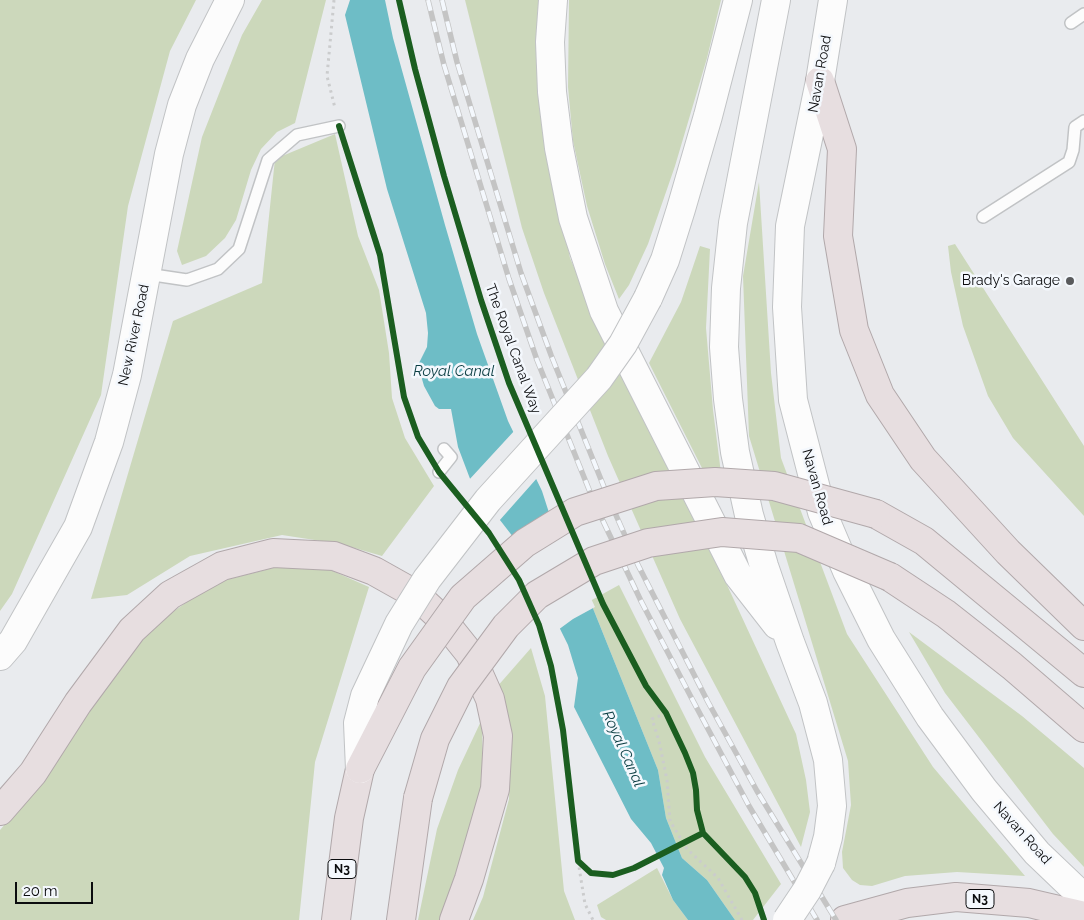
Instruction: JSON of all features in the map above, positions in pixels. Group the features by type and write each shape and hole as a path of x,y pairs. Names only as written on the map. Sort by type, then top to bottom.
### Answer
{"highway":[{"path":"820,81 842,149 838,236 854,330 880,395 923,459 1008,552 1084,626"},
{"path":"360,769 412,668 463,597 525,543 575,512 656,486 715,482 774,486 876,514 924,541 1084,674"},
{"path":"400,920 418,798 435,740 461,687 506,626 537,596 594,561 648,543 722,532 798,538 890,577 946,614 1012,666 1084,728"},
{"path":"0,811 33,773 78,703 132,630 170,595 222,566 273,553 334,556 374,571 415,594 442,619 470,654 490,699 498,736 495,789 469,879 454,920"},
{"name":"N3","path":"336,920 349,818 360,769"},
{"name":"N3","path":"845,920 907,903 956,897 1029,903 1084,916"}],"main road":[{"name":"New River Road","path":"0,656 13,642 78,526 108,442 127,375 169,154 182,105 200,58 230,0"},
{"path":"553,0 550,42 552,92 559,148 573,218 604,312 738,575 790,642"},
{"path":"360,769 358,723 365,696 399,624 426,579 488,500 599,378 622,344 648,298 665,260 684,200 738,0"},
{"path":"776,0 733,223 726,288 724,347 728,399 737,461 749,515 790,642 814,703 828,760 832,806 828,837 821,863 807,890 787,920"},
{"name":"Navan Road","path":"833,0 820,81 790,226 787,307 793,400 822,512 847,571 881,639 930,717 984,790 1031,845 1084,898"}],"lane":[{"path":"1071,23 1084,14"},
{"path":"983,217 1069,162 1073,150 1075,127 1084,121"},
{"path":"147,274 187,280 218,269 239,248 268,160 297,135 339,126"},
{"path":"439,472 451,457 444,449"}],"path":[{"path":"334,0 327,76 339,126"},
{"path":"661,706 670,720"},
{"path":"666,713 652,719 660,741 667,780 670,821 687,849 718,878 742,920"},
{"path":"674,847 691,838"},
{"path":"577,851 585,904 593,920"},
{"path":"578,861 584,867"}],"green space":[{"path":"0,0 196,0 170,51 128,206 101,395 12,594 0,611"},
{"path":"262,0 326,0 295,123 277,132 261,149 251,170 236,220 225,238 206,256 182,265 177,251 202,137 242,35"},
{"path":"465,0 539,0 537,18 539,102 570,258 616,362 715,559 796,734 806,780 810,812 801,847 680,619 608,456 544,293 522,228"},
{"path":"569,0 721,0 707,58 675,166 648,244 629,285 619,299 605,264 587,206 573,141 568,87"},
{"path":"335,134 358,236 379,290 389,353 392,398 405,438 434,486 382,556 341,544 282,535 190,556 127,595 91,599 173,321 262,283 275,159"},
{"path":"759,182 771,373 781,458 847,634 933,767 1025,876 957,872 905,876 872,886 860,885 852,880 843,868 842,852 851,805 848,761 749,436 743,276"},
{"path":"955,244 1084,446 1084,516 1013,438 988,396 963,326 951,272 948,246"},
{"path":"700,246 710,249 706,328 721,473 704,472 649,363 681,302"},
{"path":"273,568 326,568 369,587 315,762 299,920 0,920 0,830 38,786 124,658 167,616 214,583"},
{"path":"619,585 705,757 781,884 753,920 735,920 707,880 682,858 666,818 658,770 590,601"},
{"path":"909,632 1022,716 1084,768 1084,867 1053,834 945,693"},
{"path":"531,648 545,696 564,891 575,920 473,920 483,897 509,799 511,728 496,688"},
{"path":"482,719 483,780 465,855 441,920 418,920 437,829 458,770"},
{"path":"657,868 673,900 688,920 606,920 601,917 597,905"}],"water":[{"name":"Royal Canal","path":"350,0 385,0 393,38 445,225 477,334 508,421 542,491 552,522 590,601 658,770 666,818 682,858 707,880 735,920 688,920 673,900 662,875 664,868 651,843 631,819 574,707 578,678 568,645 517,542 472,484 458,447 451,409 439,409 435,406 424,386 418,365 427,347 426,313 387,189 345,15"}],"pier":[{"path":"515,430 538,477 499,521 468,481"},
{"path":"555,521 595,607 558,630 515,544"}],"railway":[{"path":"428,0 444,65 509,279 537,360 594,502 641,601 749,806 817,920"},
{"path":"442,0 457,62 521,273 551,355 608,497 638,565 708,702 757,791 836,920"}],"cycle path":[{"name":"The Royal Canal Way","path":"399,0 415,69 444,176 481,300 509,383 603,604 646,686 666,713 685,753 693,773 697,810 703,833 745,877 755,893 764,920"},
{"path":"339,126 380,255 404,397 418,437 439,472 489,533 519,580 539,625 551,666 563,730 578,861 591,873 613,875 634,868 703,833"}],"place":[{"name":"Brady's Garage","path":"1070,281"}]}
